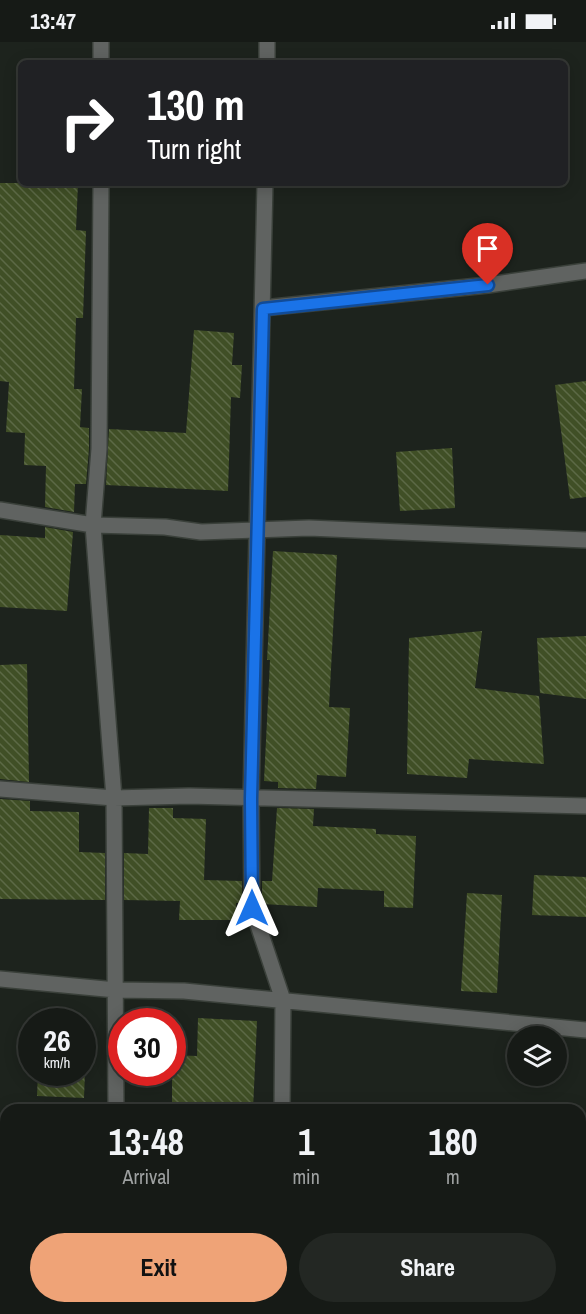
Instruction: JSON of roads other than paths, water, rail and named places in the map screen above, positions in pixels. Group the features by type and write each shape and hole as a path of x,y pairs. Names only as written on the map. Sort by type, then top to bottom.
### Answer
{"street":[{"path":"101,60 102,42"},
{"path":"267,42 267,60"},
{"path":"101,186 99,449 93,525 114,798 117,1104"},
{"path":"265,186 259,531 251,799 252,908 283,1000 282,1104"},
{"path":"263,309 488,285 586,271"},
{"path":"0,510 93,525 165,527 201,532 309,528 586,540"},
{"path":"0,789 114,798 189,796 586,806"},
{"path":"0,980 116,990 184,991 586,1029"}]}
